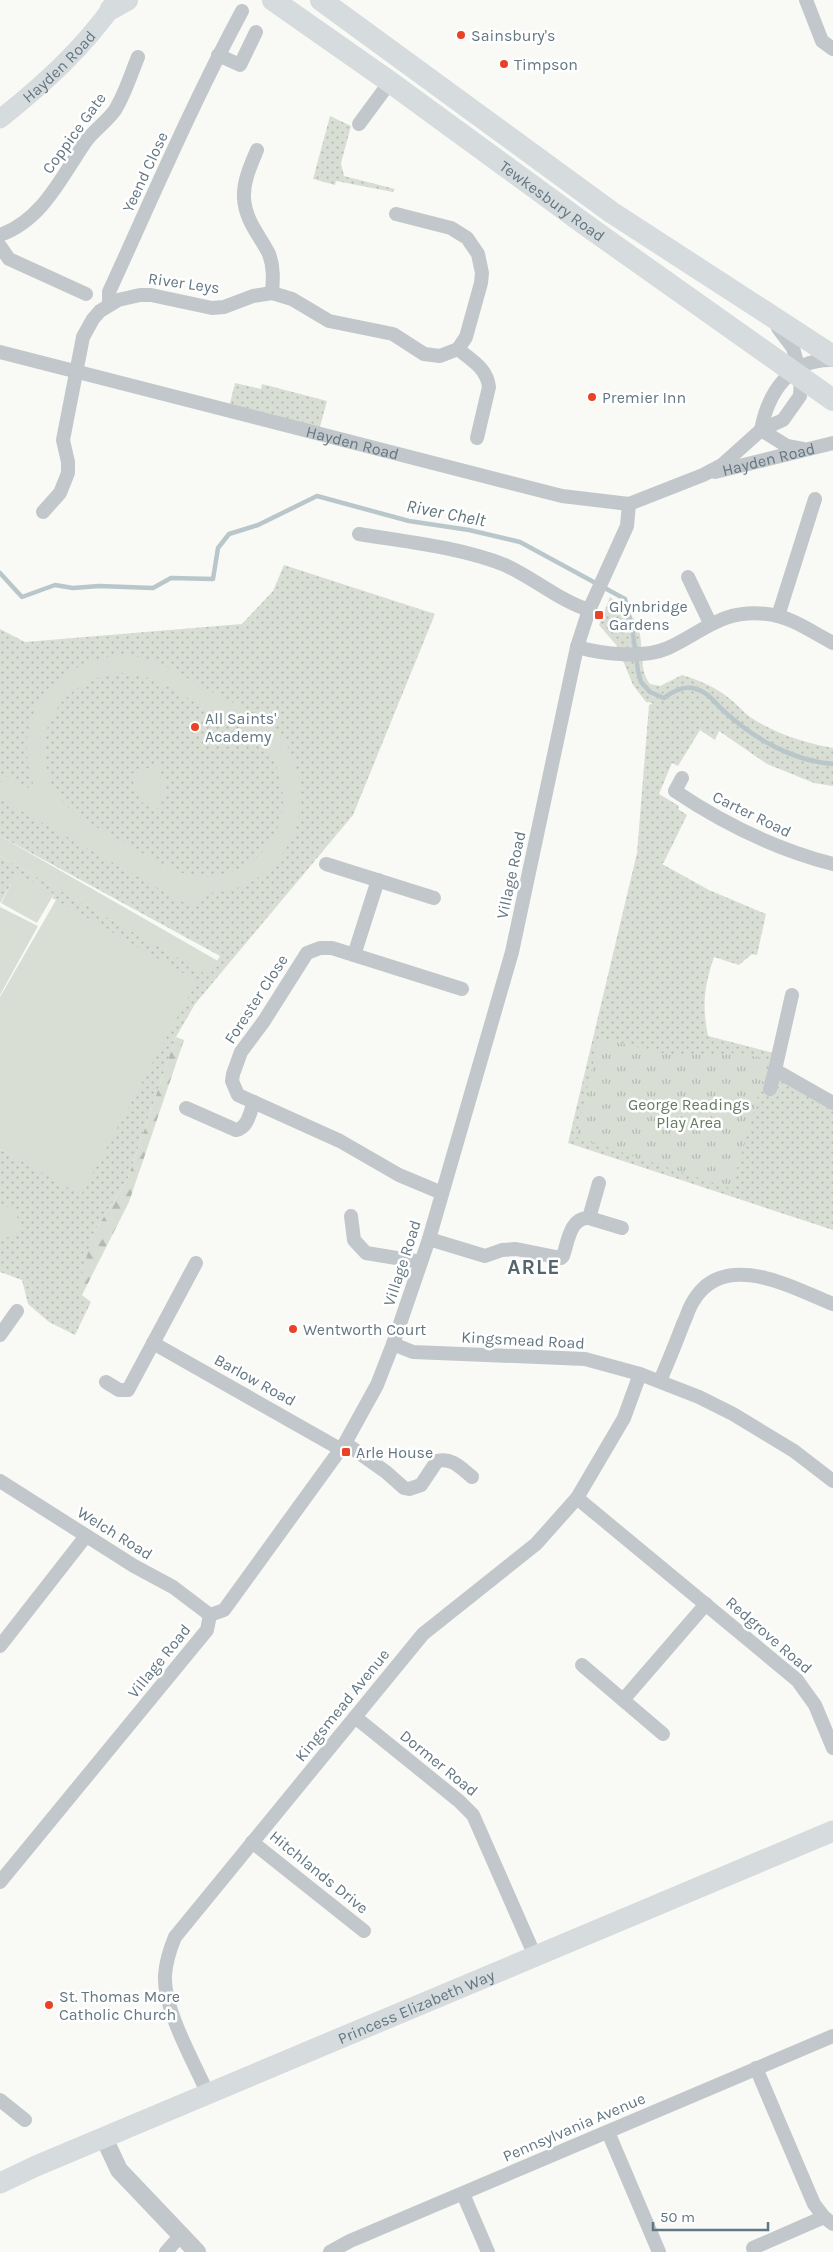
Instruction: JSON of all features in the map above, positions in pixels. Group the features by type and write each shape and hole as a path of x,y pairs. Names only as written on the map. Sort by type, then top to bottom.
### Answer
{"highway":[{"name":"Tewkesbury Road","path":"273,0 390,82 590,228 798,372 833,400"},
{"path":"297,0 315,18 324,35"},
{"name":"Tewkesbury Road","path":"321,0 611,212 759,306 833,356"}],"main road":[{"name":"Hayden Road","path":"0,119 58,69 86,41 117,2"},
{"name":"Princess Elizabeth Way","path":"0,2183 833,1831"}],"street":[{"path":"806,0 822,41 833,49"},
{"name":"Yeend Close","path":"109,305 109,292 218,55 242,11"},
{"path":"218,55 240,65 256,32"},
{"name":"Coppice Gate","path":"0,236 24,222 52,194 85,141 102,126 116,108 138,57"},
{"path":"359,124 390,82"},
{"path":"257,150 248,174 244,198 248,218 269,255 273,267 272,293"},
{"path":"396,214 451,228 467,238 478,254 482,273 481,283 469,330 463,344 458,349 482,368 488,380 489,387 477,438"},
{"path":"0,246 9,259 86,294"},
{"name":"River Leys","path":"43,512 60,493 68,473 64,440 83,337 93,319 109,305 124,298 151,295 199,306 224,307 262,293 272,293 292,298 329,321 393,334 424,354 440,356 458,349"},
{"path":"759,306 787,338 798,372 815,361 833,360"},
{"name":"Hayden Road","path":"0,352 562,496 629,504 704,475 833,443"},
{"name":"Hayden Road","path":"761,430 765,410 798,372"},
{"name":"Hayden Road","path":"704,475 722,465 761,430 783,420 800,396 798,372"},
{"path":"761,430 787,446 808,449"},
{"path":"778,616 815,499"},
{"name":"Village Road","path":"0,1882 206,1630 210,1615 224,1610 342,1446 377,1385 429,1239 512,952 577,647 591,605 627,526 629,504"},
{"path":"359,534 487,559 526,576 570,604 591,605"},
{"path":"688,577 710,623"},
{"path":"577,647 595,652 622,654 654,652 673,645 710,623 742,614 778,616 833,643"},
{"name":"Carter Road","path":"682,778 674,791 720,820 784,849 833,864"},
{"path":"326,864 434,898"},
{"path":"354,955 378,880"},
{"name":"Forester Close","path":"442,1193 399,1175 340,1141 238,1095 232,1081 235,1066 241,1052 264,1021 308,953 326,947 462,990"},
{"path":"770,1090 792,995"},
{"path":"775,1070 833,1103"},
{"path":"186,1108 236,1130 245,1124 254,1102"},
{"path":"589,1218 599,1183"},
{"path":"351,1216 354,1240 366,1253 421,1262"},
{"path":"429,1239 485,1256 502,1250 516,1249 558,1259 563,1256 574,1224 580,1219 589,1218 622,1228"},
{"path":"106,1382 119,1390 128,1390 196,1264"},
{"path":"660,1381 694,1300 716,1280 734,1274 754,1274 833,1304"},
{"path":"0,1335 17,1311"},
{"name":"Barlow Road","path":"153,1343 342,1446 386,1472 404,1488 414,1488 421,1485 437,1461 440,1460 452,1461 472,1477"},
{"name":"Kingsmead Road","path":"393,1344 412,1352 585,1359 640,1374 699,1397 766,1433 833,1481"},
{"name":"Kingsmead Avenue","path":"208,2094 168,2001 165,1975 166,1962 173,1943 182,1927 423,1634 536,1544 577,1498 624,1418 640,1374"},
{"name":"Welch Road","path":"0,1481 86,1536 173,1587 210,1615"},
{"name":"Redgrove Road","path":"577,1498 804,1687 815,1705 833,1748"},
{"path":"0,1646 86,1536"},
{"name":"Redgrove Road","path":"623,1700 706,1604"},
{"path":"582,1665 663,1734"},
{"name":"Dormer Road","path":"355,1717 459,1801 473,1815 535,1956"},
{"name":"Hitchlands Drive","path":"252,1842 364,1930"},
{"name":"Pennsylvania Avenue","path":"330,2252 350,2241 833,2036"},
{"path":"753,2248 828,2220 814,2204 756,2068"},
{"path":"0,2100 24,2120"},
{"path":"608,2132 659,2252"},
{"path":"104,2138 119,2170 197,2252"},
{"path":"463,2194 488,2252"},
{"path":"166,2252 180,2236"}],"green space":[{"path":"330,116 351,126 341,163 344,176 395,189 393,192 336,181 335,185 313,179"},
{"path":"235,383 261,389 262,384 327,401 318,434 228,411"},
{"name":"All Saints' Academy","path":"284,565 435,614 353,815 195,1004 176,1037 128,1178 92,1236 82,1295 91,1302 75,1335 49,1322 28,1304 22,1280 0,1272 0,1149 82,1194 56,900 52,898 54,895 17,874 0,903 0,856 209,975 220,956 0,836 0,629 25,642 242,624 273,591"},
{"path":"610,597 632,616 638,627 643,669 650,684 660,686 682,675 695,679 719,691 750,717 779,733 833,748 833,786 814,783 767,764 719,731 715,740 700,730 678,766 672,763 659,794 679,806 678,809 687,815 662,864 709,890 766,914 757,955 752,954 739,965 714,957 705,996 708,1036 778,1054 775,1070 833,1103 833,1230 568,1143 637,853 649,705 653,703 646,702 633,685 617,646 599,625"},
{"path":"122,655 155,661 165,665 248,711 270,725 279,734 286,744 297,769 301,795 298,820 289,844 275,864 255,879 232,890 204,893 195,909 0,799 0,785 6,776 36,792 29,766 27,741 31,719 41,699 55,683 73,670 96,660","holes":["112,674 143,676 171,688 239,727 252,736 272,757 282,787 283,801 279,824 273,838 265,849 242,867 228,873 199,877 177,871 154,860 72,811 54,788 48,774 45,744 49,725 58,707 71,693 95,679"]},
{"path":"158,765 167,790 159,809 141,802 130,774"},
{"path":"0,836 218,961 209,976 0,856"},
{"path":"17,873 54,894 37,923 1,903"},
{"path":"56,900 197,981 81,1195 0,1149 0,997"},
{"path":"0,907 38,926 0,995"},
{"path":"176,1037 184,1040 129,1202 82,1295 81,1279 92,1236 128,1178"},
{"name":"George Readings Play Area","path":"599,1038 666,1054 724,1055 737,1052 768,1060 732,1189 576,1137"},
{"path":"12,1205 23,1230 0,1241 0,1210"}],"waterway":[{"name":"River Chelt","path":"0,573 22,597 55,585 73,588 99,586 153,588 171,578 213,579 218,548 229,534 258,525 317,496 409,521 469,530 520,542 625,599 632,627 638,671 641,682 650,692 664,698 683,688 701,691 709,696 737,723 762,740 803,758 833,764"}],"place":[{"name":"Sainsbury's","path":"461,35"},
{"name":"Timpson","path":"504,64"},
{"name":"Premier Inn","path":"592,397"},
{"name":"Glynbridge Gardens","path":"599,615"},
{"name":"All Saints' Academy","path":"195,727"},
{"name":"Wentworth Court","path":"293,1329"},
{"name":"Arle House","path":"346,1452"},
{"name":"St. Thomas More Catholic Church","path":"49,2005"}],"district":[{"name":"ARLE","path":"534,1267"}]}
